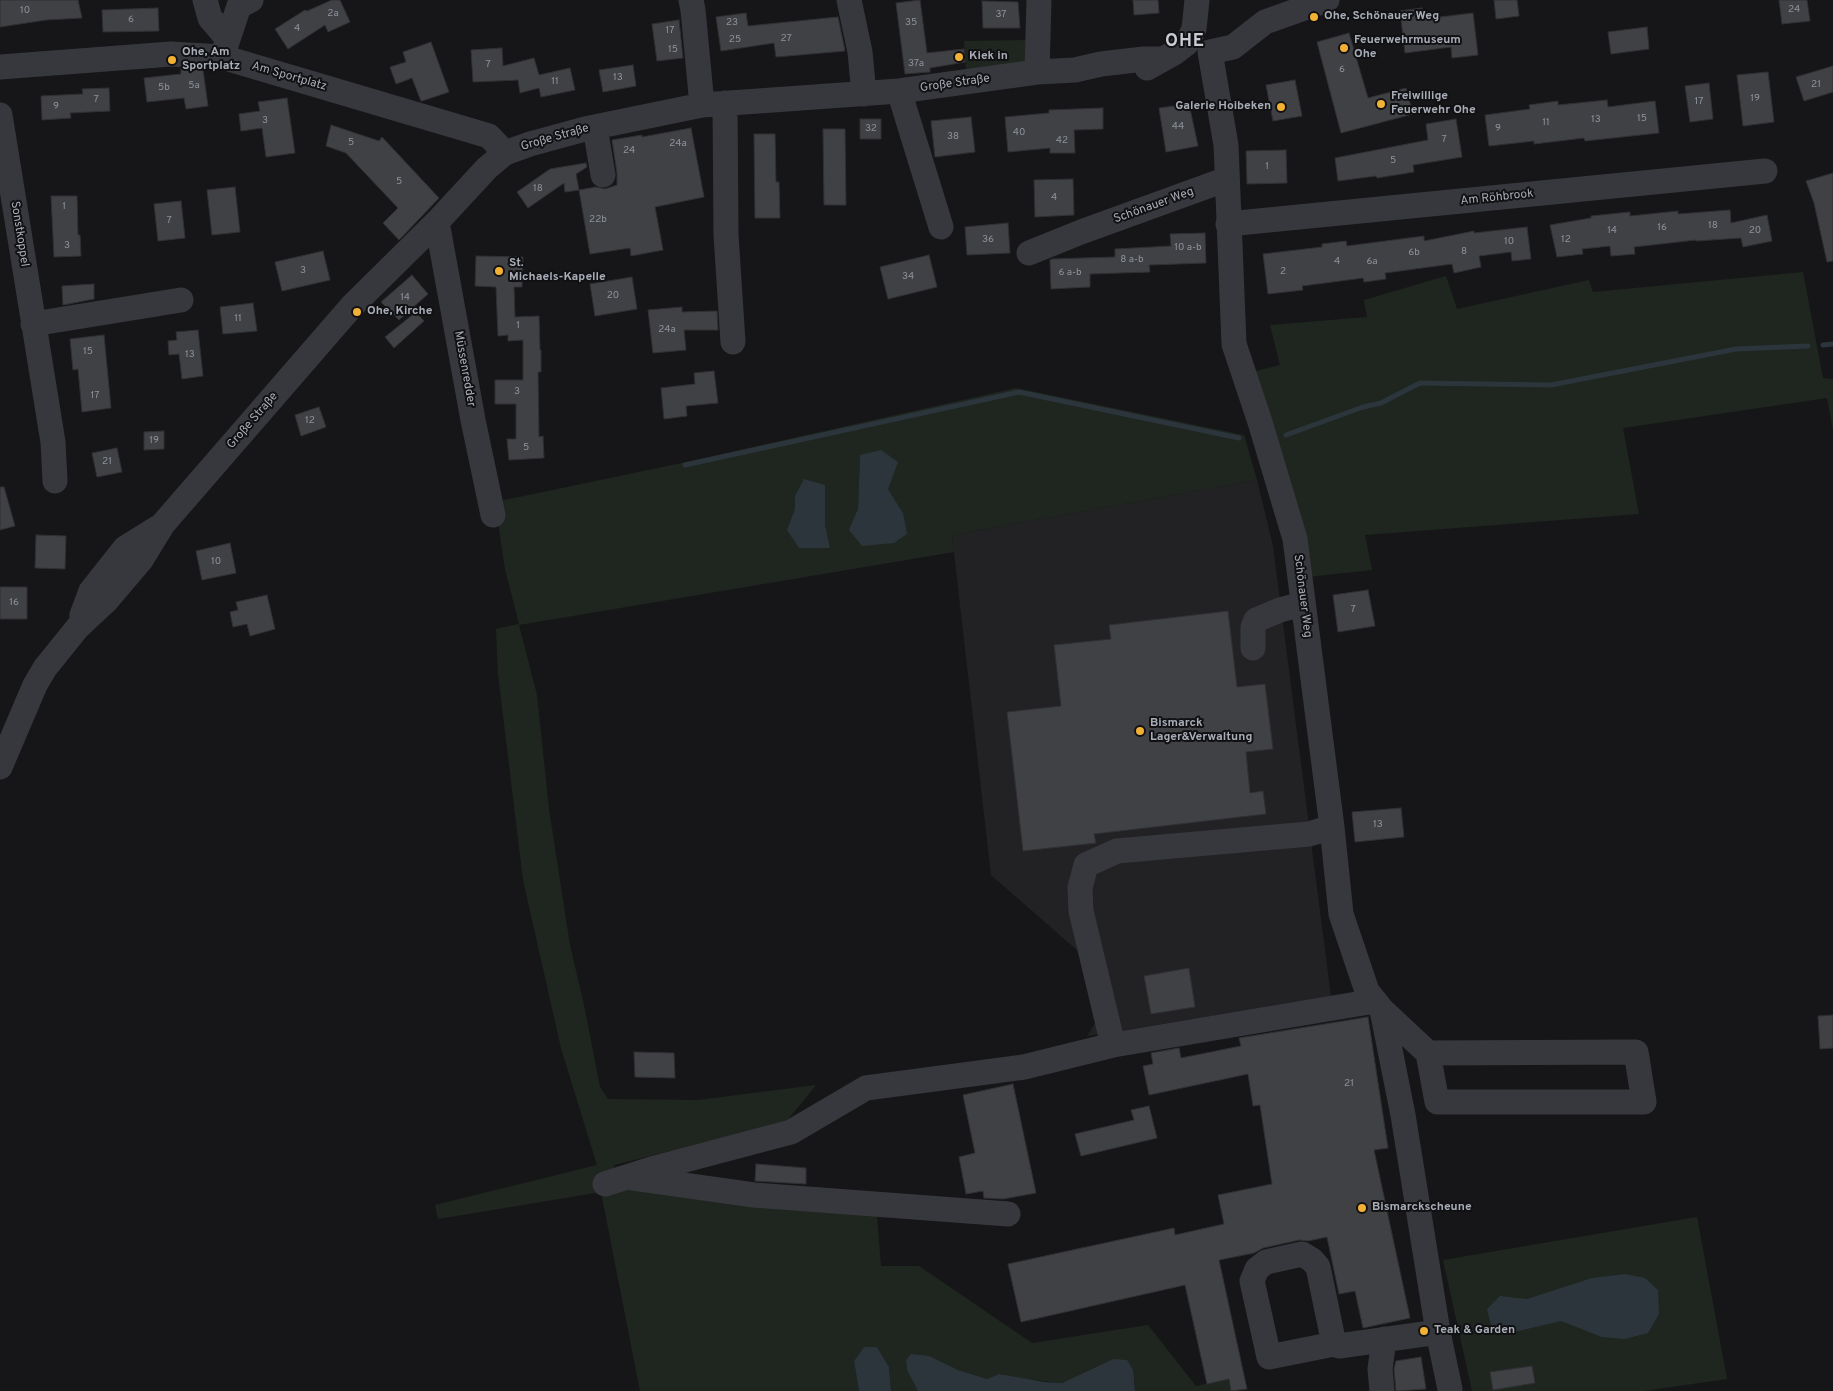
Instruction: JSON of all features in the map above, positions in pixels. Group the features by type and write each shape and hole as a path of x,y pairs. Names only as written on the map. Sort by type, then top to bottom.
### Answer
{"street":[{"path":"205,0 210,18 225,48"},
{"path":"225,48 239,6 251,0"},
{"path":"690,0 714,104 726,235 733,342"},
{"path":"849,0 860,52 864,94"},
{"path":"1037,72 1039,0"},
{"path":"1197,0 1194,29 1187,43 1210,52 1232,47 1265,22 1327,0"},
{"name":"Große Straße","path":"0,767 45,668 78,627 91,591 125,548 163,524 352,306 437,222 487,168 505,154 530,144 595,127 714,104 898,91 1037,72 1075,70 1126,61 1162,59 1187,43"},
{"name":"Am Sportplatz","path":"0,67 172,54 225,48 489,136 505,154"},
{"name":"Schönauer Weg","path":"1210,52 1226,145 1234,344 1260,422 1294,539 1332,827 1341,914 1367,991 1379,1005"},
{"path":"898,91 941,227"},
{"name":"Sonstkoppel","path":"0,115 53,442 56,481"},
{"path":"595,127 603,175"},
{"name":"Am Röhbrook","path":"1228,224 1765,171"},
{"name":"Schönauer Weg","path":"1029,253 1081,232 1227,180"},
{"name":"Müssenredder","path":"437,222 473,420 494,515"},
{"path":"33,324 181,300"},
{"path":"1253,648 1256,620 1280,610 1302,604"},
{"path":"1113,1045 1081,911 1080,888 1086,864 1118,851 1309,834 1332,827"},
{"path":"1008,1214 754,1195 617,1180 791,1132 866,1088 1024,1067 1113,1045 1379,1005"},
{"path":"1379,1005 1428,1052 1437,1102"},
{"path":"1379,1005 1403,1115 1438,1332 1450,1389"},
{"path":"1403,1115 1437,1102 1644,1102 1636,1052 1428,1052"},
{"path":"1334,1344 1339,1346 1438,1332"},
{"path":"1382,1391 1380,1369 1384,1339"}],"shaded area":[{"path":"1028,40 1028,62 966,71 964,41"},
{"path":"1803,272 1823,378 1833,379 1833,430 1827,398 1623,428 1639,514 1365,535 1372,570 1299,578 1244,374 1280,365 1270,325 1367,317 1364,300 1446,276 1457,309 1589,280 1593,292"},
{"path":"1016,388 1244,435 1257,480 952,535 954,552 519,625 537,695 549,809 570,945 600,1087 608,1099 698,1100 816,1085 786,1122 614,1165 618,1185 876,1204 881,1266 919,1266 1032,1343 1148,1325 1196,1386 1229,1379 1231,1391 1135,1391 1135,1382 1113,1359 1062,1383 1020,1379 999,1374 987,1379 958,1370 906,1360 907,1370 918,1391 891,1391 889,1367 877,1347 864,1347 854,1361 859,1391 640,1391 601,1192 438,1219 435,1205 597,1165 561,1048 523,880 498,674 496,629 519,624 505,569 495,502 682,463","holes":["860,455 888,489 903,513 858,509","825,485 825,524 830,548 788,530 795,509 795,496"]},
{"path":"881,450 898,462 888,489 903,513 907,534 894,543 862,546 849,530 858,509 860,455"},
{"path":"804,479 825,485 825,524 830,548 799,548 787,530 795,509 795,496"},
{"path":"1257,480 1273,546 1331,997 1087,1036 1104,1009 1094,965 991,875 952,535"},
{"path":"1697,1217 1727,1379 1644,1391 1472,1391 1443,1260"},
{"path":"1625,1274 1645,1278 1658,1290 1659,1314 1648,1333 1625,1339 1602,1337 1561,1321 1510,1333 1492,1329 1487,1309 1500,1296 1527,1299 1592,1278"},
{"path":"864,1347 877,1347 889,1367 891,1391 859,1391 854,1361"},
{"path":"911,1354 929,1356 958,1370 987,1379 999,1374 1044,1382 1062,1383 1113,1359 1127,1360 1133,1370 1135,1391 918,1391 907,1370 906,1360"}],"building":[{"path":"0,0 78,0 82,18 46,20 0,27"},
{"path":"332,0 340,0 350,22 328,32 325,25 288,49 275,29 305,10 307,11"},
{"path":"920,0 927,53 964,49 965,62 930,68 930,72 905,74 896,3"},
{"path":"1133,0 1158,0 1159,13 1134,15"},
{"path":"1494,0 1517,0 1519,16 1496,19"},
{"path":"1779,0 1807,0 1810,21 1782,24"},
{"path":"982,1 1018,2 1020,28 983,28"},
{"path":"158,8 159,31 103,32 102,10"},
{"path":"1422,8 1424,19 1473,13 1478,55 1452,58 1451,47 1405,53 1400,11"},
{"path":"746,13 748,26 838,17 845,51 776,57 774,43 721,51 716,17"},
{"path":"679,20 683,58 657,61 652,24"},
{"path":"1647,27 1649,49 1611,54 1608,32"},
{"path":"1349,33 1368,98 1406,88 1413,114 1341,133 1317,42"},
{"path":"431,42 449,92 421,101 412,78 396,84 390,67 406,62 403,52"},
{"path":"502,48 503,66 534,58 539,75 570,68 575,90 541,97 539,88 520,93 518,80 473,82 471,50"},
{"path":"633,65 636,86 603,92 599,70"},
{"path":"1833,66 1833,92 1804,101 1796,77"},
{"path":"181,69 203,70 208,106 186,109 184,98 147,102 144,78 181,74"},
{"path":"1768,72 1774,122 1743,126 1737,75"},
{"path":"1295,80 1302,116 1273,121 1266,85"},
{"path":"1709,83 1713,119 1690,122 1685,86"},
{"path":"109,88 110,111 70,113 71,118 42,120 41,96 83,94 82,89"},
{"path":"287,98 295,153 266,157 262,128 241,131 239,114 260,111 258,102"},
{"path":"1607,100 1608,107 1655,101 1659,133 1585,141 1584,138 1534,144 1534,141 1489,146 1485,115 1530,109 1529,105 1558,101 1558,105"},
{"path":"1189,104 1198,146 1166,152 1159,108"},
{"path":"1103,108 1103,129 1074,130 1075,153 1050,153 1050,148 1008,152 1005,117 1049,113 1049,110"},
{"path":"971,117 975,152 935,157 931,121"},
{"path":"860,119 881,119 881,139 860,139"},
{"path":"1456,119 1462,157 1413,165 1414,172 1377,178 1376,176 1338,181 1335,158 1428,140 1426,124"},
{"path":"331,125 379,141 382,137 439,198 399,240 383,223 398,208 346,153 326,146"},
{"path":"691,128 704,197 655,207 663,250 631,256 630,248 590,254 579,190 596,187 605,189 617,185 612,140 642,135 642,137"},
{"path":"823,129 845,129 846,205 824,205"},
{"path":"754,134 775,134 776,182 779,182 780,218 755,218"},
{"path":"1286,150 1287,183 1247,184 1246,151"},
{"path":"586,163 587,167 576,174 579,190 565,192 564,183 528,208 517,192 550,169"},
{"path":"1833,173 1833,261 1827,262 1814,203 1806,181"},
{"path":"1073,179 1074,215 1035,217 1034,180"},
{"path":"235,187 240,232 212,235 207,190"},
{"path":"51,196 77,196 78,235 80,235 81,256 54,257"},
{"path":"181,201 185,238 158,241 154,204"},
{"path":"1730,210 1731,223 1767,215 1772,241 1743,247 1741,238 1696,240 1634,247 1635,254 1611,256 1610,246 1582,249 1583,254 1557,257 1550,225 1591,218 1591,216 1630,212 1630,216 1678,211 1678,214"},
{"path":"1008,223 1010,253 967,255 965,227"},
{"path":"1527,227 1531,259 1512,261 1511,252 1479,256 1481,267 1454,273 1452,264 1385,273 1386,279 1364,282 1363,278 1302,286 1303,290 1268,294 1263,254 1322,247 1322,244 1346,241 1347,246 1424,236 1424,241 1474,231 1474,233"},
{"path":"1205,233 1206,263 1149,265 1150,272 1090,274 1090,287 1051,289 1050,260 1052,259 1115,257 1115,249 1171,246 1170,234"},
{"path":"323,251 330,280 282,291 275,262"},
{"path":"929,255 937,287 888,299 880,267"},
{"path":"476,256 523,257 522,287 514,287 515,317 539,316 541,372 538,372 539,437 543,436 544,458 509,460 507,439 516,439 516,404 495,404 495,380 523,380 523,340 508,341 508,335 498,336 496,287 475,286"},
{"path":"412,275 428,294 399,320 381,302"},
{"path":"632,277 637,309 595,316 590,284"},
{"path":"94,284 94,299 63,305 62,286"},
{"path":"253,303 257,331 223,334 220,307"},
{"path":"682,307 682,312 717,311 718,330 684,330 686,350 653,353 648,310"},
{"path":"416,312 424,321 394,348 385,337"},
{"path":"198,330 203,376 182,379 179,354 169,355 168,341 177,340 176,332"},
{"path":"104,335 111,408 82,412 78,369 73,370 70,339"},
{"path":"714,371 718,403 686,406 687,416 664,419 661,388 695,384 694,373"},
{"path":"319,407 326,427 301,436 295,415"},
{"path":"164,431 164,449 144,450 144,432"},
{"path":"117,448 122,472 97,477 92,453"},
{"path":"0,487 4,487 15,526 0,530"},
{"path":"36,535 66,536 65,569 35,568"},
{"path":"230,543 236,573 202,580 196,551"},
{"path":"0,587 27,587 27,619 0,619"},
{"path":"1368,590 1375,626 1338,632 1333,595"},
{"path":"267,595 275,629 250,636 247,624 233,627 230,612 238,610 236,602"},
{"name":"Bismarck Lager&Verwaltung","path":"1228,611 1237,687 1265,684 1273,749 1246,752 1250,793 1263,791 1266,814 1094,834 1096,843 1023,851 1007,712 1061,706 1054,645 1111,639 1109,625"},
{"path":"1401,808 1404,837 1355,842 1352,812"},
{"path":"1189,968 1195,1007 1151,1014 1144,976"},
{"path":"1833,1015 1833,1048 1820,1049 1818,1016"},
{"path":"1368,1017 1388,1148 1374,1150 1410,1318 1363,1328 1355,1291 1339,1294 1327,1237 1308,1241 1299,1240 1263,1248 1254,1253 1219,1260 1247,1389 1231,1391 1229,1379 1207,1384 1185,1285 1021,1322 1008,1264 1174,1228 1175,1235 1224,1224 1218,1195 1272,1184 1260,1105 1253,1106 1248,1074 1149,1095 1143,1066 1153,1064 1151,1053 1179,1048 1181,1058 1241,1046 1239,1038"},
{"path":"634,1052 674,1053 675,1078 635,1077"},
{"path":"1013,1084 1036,1193 1003,1199 984,1198 983,1191 966,1194 959,1157 975,1153 963,1095"},
{"path":"1149,1106 1157,1138 1081,1156 1075,1134 1134,1120 1131,1110"},
{"path":"756,1164 806,1168 806,1184 755,1181"},
{"path":"1421,1357 1426,1389 1396,1391 1394,1369 1396,1361"},
{"path":"1532,1366 1535,1383 1493,1390 1490,1372"}],"waterway":[{"path":"1823,345 1833,344"},
{"path":"1286,435 1363,407 1381,403 1420,383 1551,385 1736,349 1808,346"},
{"path":"685,465 1019,392 1239,438"}],"place":[{"name":"Ohe, Schönauer Weg","path":"1314,17"},
{"name":"Feuerwehrmuseum Ohe","path":"1344,48"},
{"name":"Kiek in","path":"959,57"},
{"name":"Ohe, Am Sportplatz","path":"172,60"},
{"name":"Freiwillige Feuerwehr Ohe","path":"1381,104"},
{"name":"Galerie Hoibeken","path":"1281,107"},
{"name":"St. Michaels-Kapelle","path":"499,271"},
{"name":"Ohe, Kirche","path":"357,312"},
{"name":"Bismarck Lager&Verwaltung","path":"1140,731"},
{"name":"Bismarckscheune","path":"1362,1208"},
{"name":"Teak & Garden","path":"1424,1331"}],"district":[{"name":"OHE","path":"1185,42"}]}
